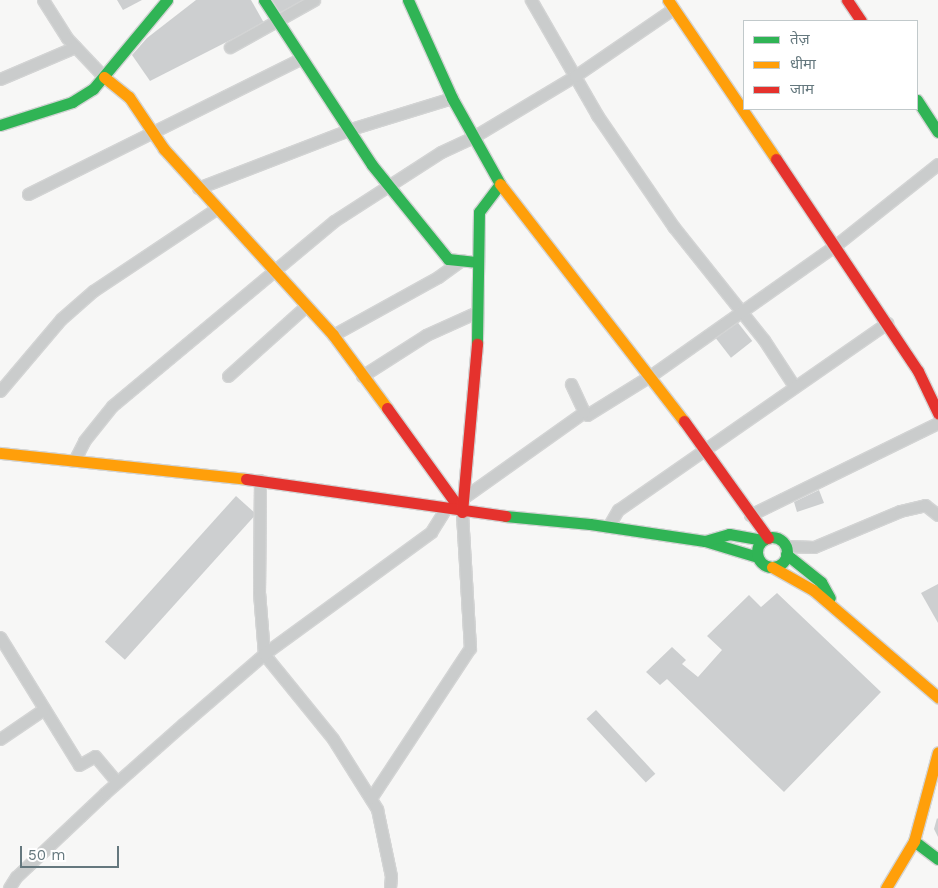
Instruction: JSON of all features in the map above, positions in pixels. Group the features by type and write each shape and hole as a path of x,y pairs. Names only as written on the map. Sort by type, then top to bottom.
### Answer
{"street":[{"path":"43,0 75,48 104,77 129,98 153,133 198,188 332,335 462,512"},
{"path":"0,125 72,102 93,89 167,0"},
{"path":"264,0 348,130 389,186 448,259 478,262"},
{"path":"230,47 278,23 314,0"},
{"path":"408,0 452,98 475,136 500,184 705,448 766,539"},
{"path":"531,0 597,115 673,226 741,311 794,386"},
{"path":"847,0 860,20"},
{"path":"74,461 84,441 112,406 152,370 275,273 334,221 442,152 475,136 575,76 671,5 743,110"},
{"path":"0,80 75,48"},
{"path":"28,194 300,58"},
{"path":"198,188 348,130 452,98"},
{"path":"918,102 938,132"},
{"path":"743,110 836,245 918,371 938,414"},
{"path":"587,415 650,376 836,245 938,164"},
{"path":"371,798 470,648 462,512 477,373 479,212 500,184"},
{"path":"0,391 61,319 93,291 216,209"},
{"path":"332,335 438,277 461,260"},
{"path":"228,376 306,306"},
{"path":"362,376 426,335 478,312"},
{"path":"608,526 618,510 887,323"},
{"path":"463,498 584,412 571,384"},
{"path":"750,516 938,424"},
{"path":"0,453 260,480 445,510 608,526 705,541 758,557"},
{"path":"260,480 259,592 264,654 332,739 377,809 391,876 388,887"},
{"path":"786,550 814,547 900,511 925,505 938,515"},
{"path":"9,888 16,877 117,782 264,654 431,532 445,510"},
{"path":"705,541 729,534 778,539 786,550 821,582 841,615"},
{"path":"766,539 758,548 758,557 763,564 813,590 938,697"},
{"path":"772,567 781,563 786,550"},
{"path":"0,637 79,765 94,756 117,782"},
{"path":"0,740 44,709"},
{"path":"886,888 914,841 938,752"},
{"path":"914,841 938,859"}],"building":[{"path":"117,0 142,0 123,10"},
{"path":"196,0 251,0 264,23 150,81 132,55 147,38"},
{"path":"271,0 306,0 278,16"},
{"path":"735,319 752,341 731,358 714,336"},
{"path":"819,490 824,503 797,512 794,502"},
{"path":"236,496 256,514 125,660 105,642"},
{"path":"938,584 938,623 921,593"},
{"path":"777,593 881,692 784,792 667,679 660,685 646,672 672,647 686,660 682,664 698,677 722,650 707,636 749,595 761,607"},
{"path":"596,710 655,774 646,782 586,719"},
{"path":"938,819 938,837 934,829"}],"traffic: fast":[{"path":"0,125 72,102 93,89 167,0"},
{"path":"264,0 372,165 448,259 478,262"},
{"path":"408,0 452,98 500,184 479,212 477,344"},
{"path":"918,102 938,132"},
{"path":"505,516 590,524 705,541 758,557"},
{"path":"705,541 729,534 763,540"},
{"path":"772,537 782,542 787,552 782,562 772,567 762,562 757,552 762,542 772,537"},
{"path":"786,554 821,582 830,598"},
{"path":"914,841 938,859"}],"traffic: slow":[{"path":"668,0 776,159"},
{"path":"104,77 129,97 164,149 333,335 387,408"},
{"path":"500,184 684,421"},
{"path":"0,453 246,479"},
{"path":"772,567 813,590 938,697"},
{"path":"886,888 914,841 938,752"}],"traffic: jam":[{"path":"847,0 860,20"},
{"path":"776,159 918,371 938,413"},
{"path":"462,512 477,344"},
{"path":"387,408 462,512"},
{"path":"684,421 768,538"},
{"path":"246,479 505,516"}]}
